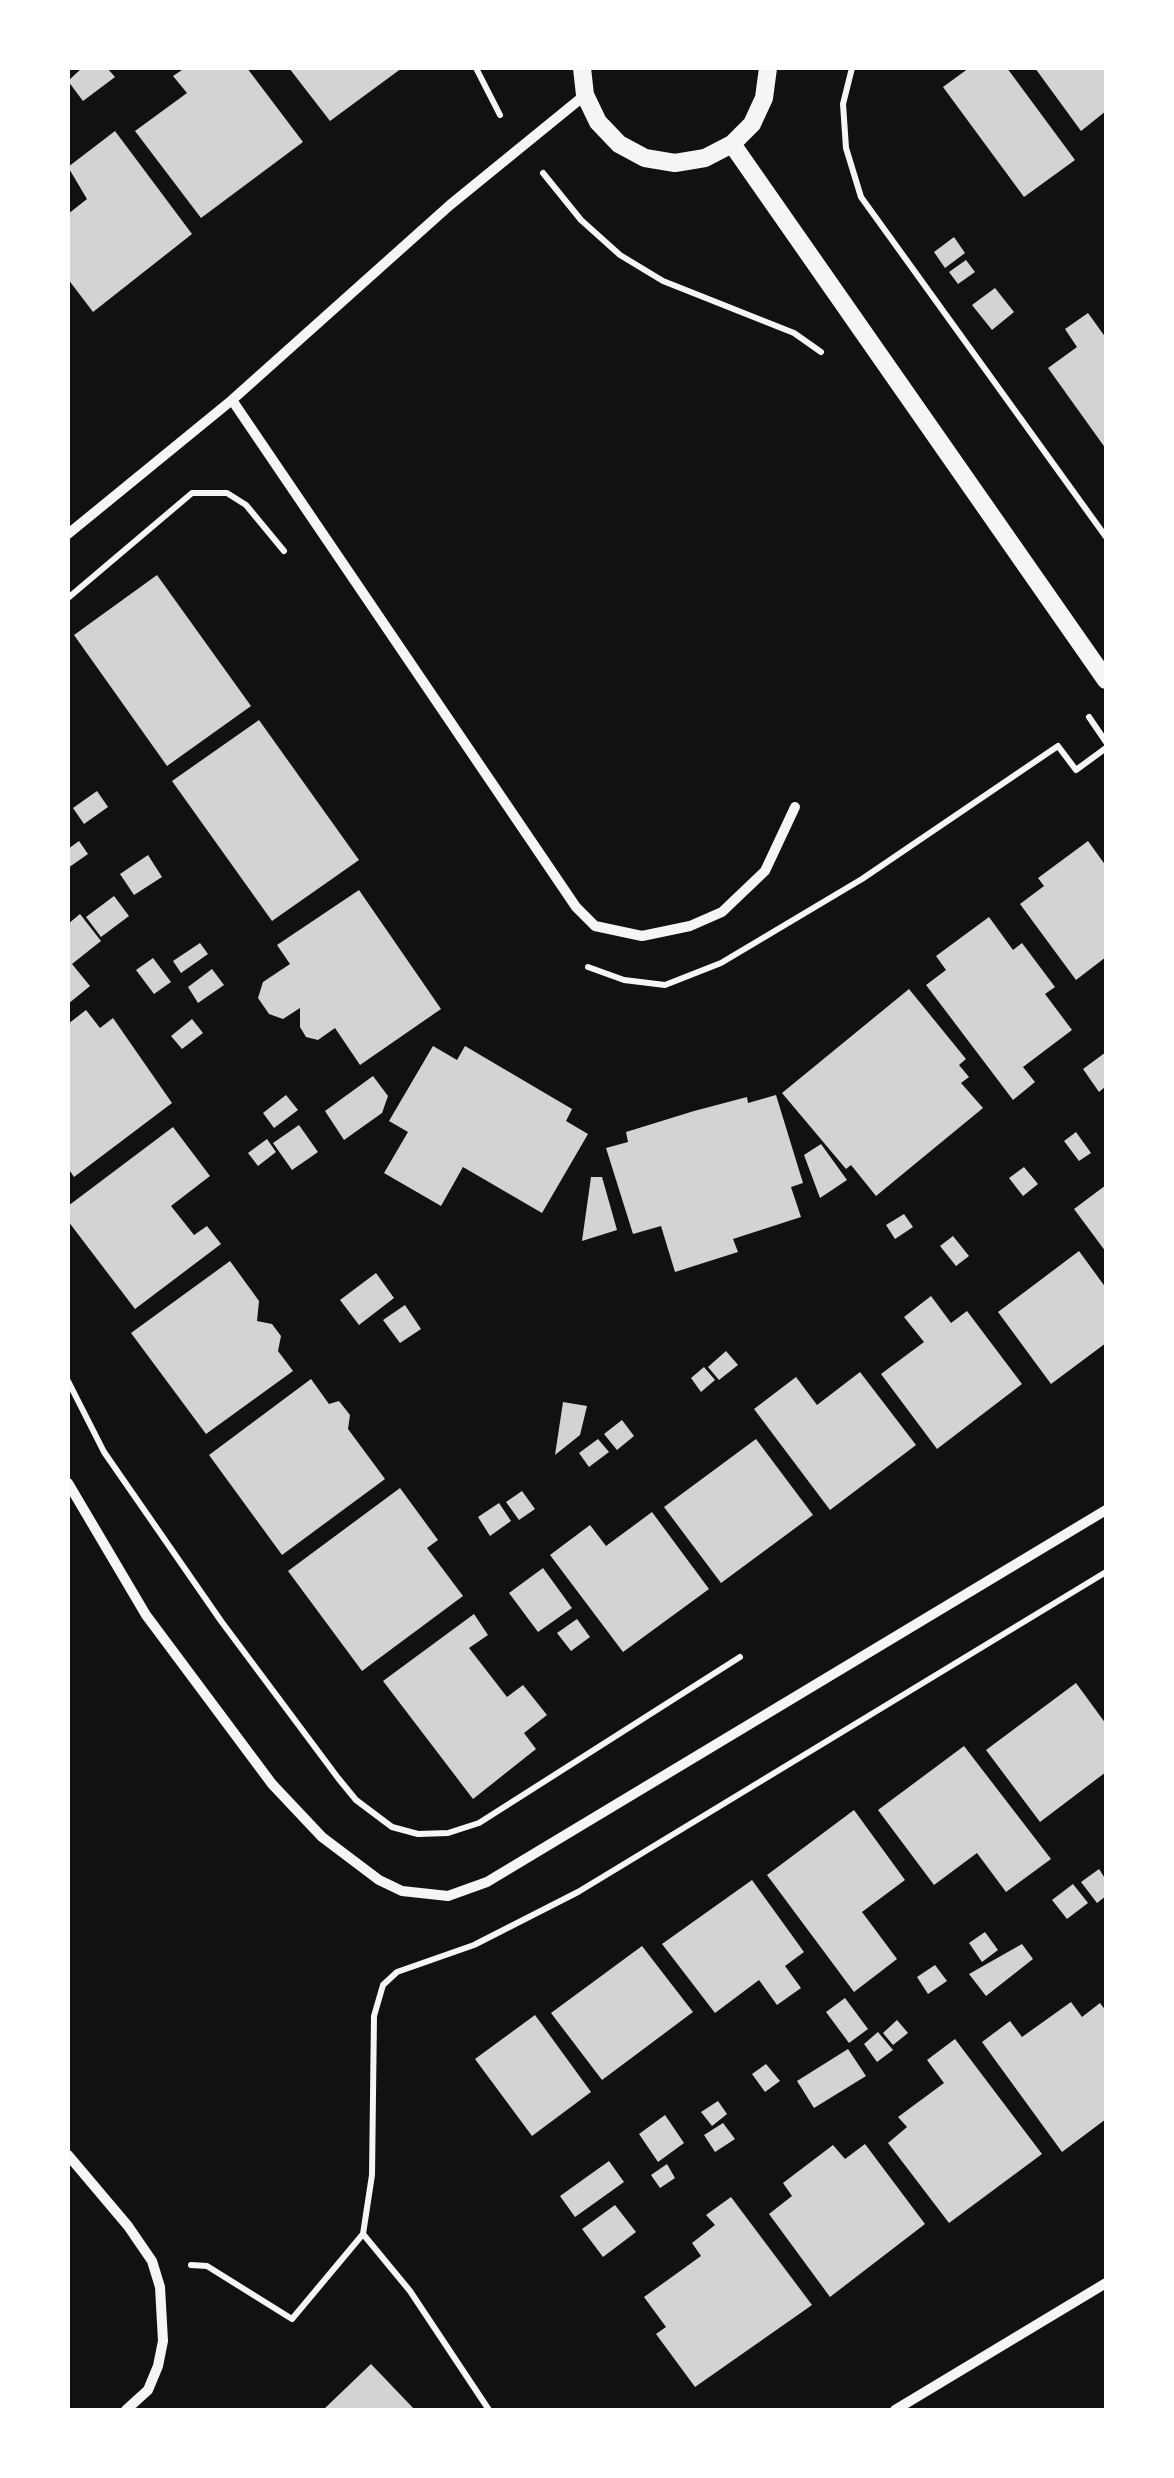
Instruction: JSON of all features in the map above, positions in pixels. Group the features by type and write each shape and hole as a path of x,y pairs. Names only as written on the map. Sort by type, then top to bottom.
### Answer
{"street":[{"path":"582,68 585,95 598,122 619,144 645,158 675,163 705,158 732,144 752,124 764,98 768,68"},
{"path":"68,534 232,400 450,205 585,95"},
{"path":"732,144 1106,680"},
{"path":"232,400 576,907 596,926 642,936 690,926 722,912 764,871 794,807"},
{"path":"68,1483 146,1616 272,1784 322,1837 379,1880 402,1892 448,1896 487,1882 1106,1510"},
{"path":"68,2155 152,2261 160,2287 162,2341 158,2366 148,2390 126,2410"},
{"path":"894,2410 1106,2282"}],"path":[{"path":"476,68 487,93 524,146 581,220 620,255 663,281 794,333 819,349 829,362"},
{"path":"852,68 843,104 846,148 861,197 1106,537"},
{"path":"68,598 192,493 226,493 246,505 291,560"},
{"path":"574,957 586,967 624,980 665,985 721,962 834,898 1058,746 1076,770 1106,745 1083,709"},
{"path":"68,1382 104,1452 232,1637 356,1800 392,1826 418,1834 448,1833 479,1823 740,1656"},
{"path":"152,2261 207,2266 292,2319 363,2234 372,2175 374,2016 383,1984 397,1972 474,1946 563,1901 1106,1572"},
{"path":"363,2234 410,2291 489,2410"}],"building":[{"path":"82,68 107,68 115,77 83,101 68,81"},
{"path":"185,68 247,68 303,142 201,218 135,131 187,93 173,76"},
{"path":"289,68 402,68 330,121"},
{"path":"969,68 1007,68 1075,160 1024,197 943,87"},
{"path":"1035,68 1106,68 1106,111 1081,131"},
{"path":"115,131 192,234 93,312 68,279 68,214 87,199 68,167"},
{"path":"954,237 965,253 945,268 934,252"},
{"path":"966,260 975,272 958,284 949,272"},
{"path":"995,288 1014,312 992,330 972,305"},
{"path":"1088,313 1106,338 1106,449 1048,368 1077,347 1065,329"},
{"path":"157,575 251,706 167,766 74,635"},
{"path":"259,720 359,860 272,921 172,781"},
{"path":"97,791 108,807 84,824 73,808"},
{"path":"79,841 88,854 68,868 68,849"},
{"path":"1088,841 1106,866 1106,957 1076,980 1020,904 1044,886 1038,878"},
{"path":"148,855 162,877 134,895 120,874"},
{"path":"359,890 441,1009 360,1065 335,1028 318,1040 306,1037 300,1027 300,1008 283,1019 269,1014 258,998 263,982 290,964 277,945"},
{"path":"114,896 129,916 101,937 86,917"},
{"path":"80,914 101,941 72,964 90,986 68,1004 68,924"},
{"path":"989,917 1013,950 1022,943 1055,987 1045,994 1072,1030 1023,1067 1035,1082 1013,1100 926,985 946,970 936,956"},
{"path":"200,943 208,954 181,973 173,961"},
{"path":"153,958 171,982 154,994 136,970"},
{"path":"212,969 224,985 198,1003 188,987"},
{"path":"909,989 966,1059 959,1065 969,1077 961,1083 983,1108 876,1196 851,1165 846,1169 782,1093"},
{"path":"86,1010 100,1028 113,1018 172,1103 74,1177 68,1168 68,1024"},
{"path":"192,1019 203,1033 182,1049 171,1036"},
{"path":"433,1046 457,1060 465,1046 572,1109 566,1121 588,1134 542,1213 463,1167 441,1206 384,1173 408,1132 389,1121"},
{"path":"1106,1052 1106,1086 1099,1092 1083,1069"},
{"path":"373,1076 388,1096 382,1113 344,1140 325,1111"},
{"path":"286,1095 298,1110 274,1128 263,1113"},
{"path":"776,1095 803,1183 791,1187 801,1217 733,1239 738,1252 675,1272 661,1226 633,1234 606,1148 628,1142 626,1132 747,1097 748,1103"},
{"path":"299,1125 318,1152 292,1170 273,1143"},
{"path":"173,1127 210,1176 171,1206 194,1235 207,1226 221,1244 135,1309 68,1221 68,1206"},
{"path":"1076,1132 1091,1153 1079,1161 1064,1141"},
{"path":"267,1139 276,1152 258,1166 248,1153"},
{"path":"821,1144 847,1180 820,1198 804,1155"},
{"path":"1024,1167 1038,1184 1023,1196 1009,1178"},
{"path":"591,1177 602,1177 617,1230 582,1241"},
{"path":"1106,1185 1106,1252 1074,1209"},
{"path":"904,1214 913,1227 895,1239 886,1225"},
{"path":"953,1236 969,1256 956,1266 940,1246"},
{"path":"1079,1251 1106,1288 1106,1343 1051,1384 998,1312"},
{"path":"230,1261 259,1301 257,1321 272,1324 281,1336 278,1351 293,1371 206,1434 131,1333"},
{"path":"376,1273 394,1298 359,1325 340,1300"},
{"path":"931,1296 951,1323 967,1311 1022,1384 937,1449 881,1374 924,1342 904,1317"},
{"path":"405,1305 421,1329 400,1343 383,1320"},
{"path":"726,1351 738,1365 719,1380 708,1367"},
{"path":"704,1367 715,1380 701,1392 691,1378"},
{"path":"860,1372 916,1445 830,1510 754,1409 796,1377 817,1405"},
{"path":"311,1379 329,1404 339,1401 350,1415 348,1429 385,1479 282,1555 209,1455"},
{"path":"563,1402 587,1406 580,1435 555,1455"},
{"path":"622,1420 634,1436 617,1450 604,1434"},
{"path":"598,1439 609,1452 589,1467 579,1453"},
{"path":"756,1439 813,1515 721,1583 664,1507"},
{"path":"400,1488 438,1540 427,1548 463,1596 362,1671 288,1571"},
{"path":"522,1491 535,1509 519,1520 506,1502"},
{"path":"499,1503 511,1521 490,1536 478,1517"},
{"path":"652,1512 709,1589 623,1652 550,1555 590,1525 606,1546"},
{"path":"543,1568 572,1608 538,1632 509,1593"},
{"path":"474,1614 488,1635 469,1648 507,1697 523,1685 547,1715 524,1733 536,1749 473,1799 383,1681"},
{"path":"577,1619 590,1637 571,1651 557,1633"},
{"path":"1076,1683 1106,1724 1106,1772 1040,1822 986,1750"},
{"path":"964,1746 1051,1859 1006,1892 977,1853 934,1885 878,1810"},
{"path":"854,1810 905,1880 862,1912 897,1959 854,1992 767,1875"},
{"path":"1099,1869 1106,1880 1106,1896 1097,1903 1081,1882"},
{"path":"752,1880 804,1952 785,1966 801,1988 777,2005 759,1980 715,2013 662,1944"},
{"path":"1073,1884 1088,1903 1067,1919 1052,1900"},
{"path":"985,1932 998,1950 982,1962 969,1943"},
{"path":"1022,1944 1033,1959 986,1996 969,1974"},
{"path":"642,1946 693,2012 602,2080 551,2013"},
{"path":"935,1965 947,1981 928,1994 917,1977"},
{"path":"845,1998 868,2029 849,2043 826,2012"},
{"path":"1071,2002 1082,2017 1100,2003 1106,2011 1106,2119 1062,2152 982,2042 1010,2021 1022,2037"},
{"path":"535,2015 591,2092 532,2136 475,2059"},
{"path":"897,2020 908,2033 893,2045 883,2033"},
{"path":"878,2032 893,2050 877,2062 864,2044"},
{"path":"955,2039 1042,2154 949,2223 888,2143 907,2127 898,2117 944,2083 927,2060"},
{"path":"848,2049 866,2076 814,2108 797,2081"},
{"path":"766,2064 780,2081 765,2092 752,2074"},
{"path":"718,2101 727,2114 712,2126 701,2112"},
{"path":"665,2115 684,2143 658,2162 639,2134"},
{"path":"723,2123 735,2139 715,2152 704,2135"},
{"path":"865,2144 925,2224 830,2297 769,2214 792,2196 783,2183 833,2145 845,2159"},
{"path":"609,2161 624,2182 575,2217 560,2196"},
{"path":"667,2164 675,2178 660,2188 651,2175"},
{"path":"731,2197 812,2305 695,2387 656,2334 666,2327 644,2297 701,2256 692,2243 715,2225 706,2215"},
{"path":"615,2205 636,2232 603,2257 582,2229"},
{"path":"371,2364 415,2410 323,2410"}]}
